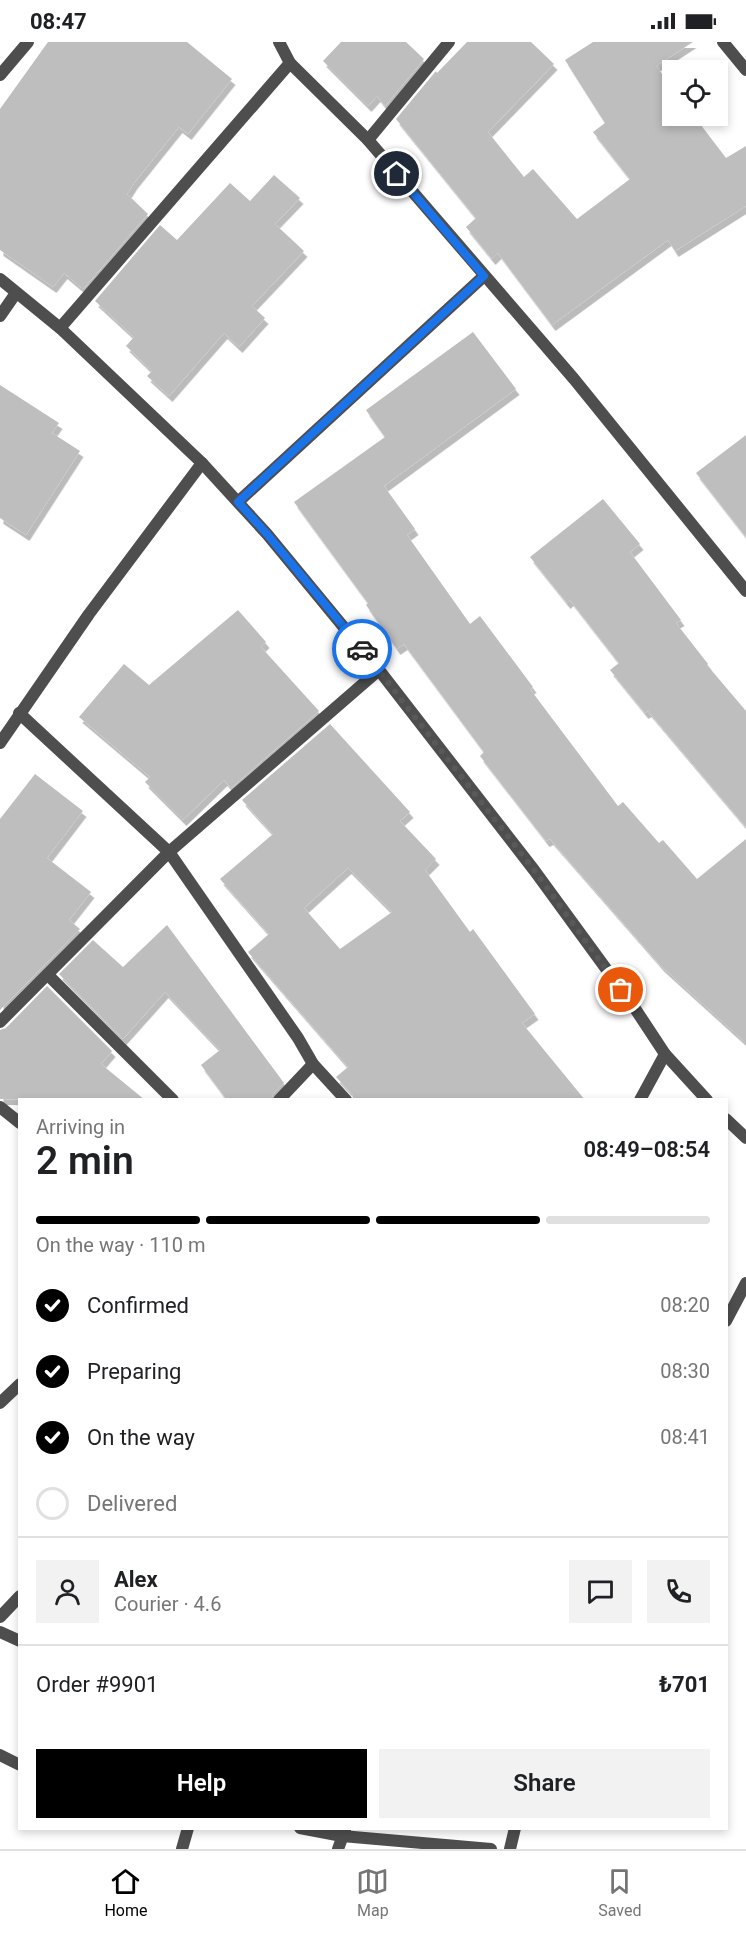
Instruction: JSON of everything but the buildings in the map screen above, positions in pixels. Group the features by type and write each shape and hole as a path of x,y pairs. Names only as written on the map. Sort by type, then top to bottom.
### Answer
{"street":[{"path":"0,75 28,42"},
{"path":"279,42 290,63 368,140 574,379 746,591"},
{"path":"368,140 449,42"},
{"path":"723,42 746,70"},
{"path":"60,328 290,63"},
{"path":"238,502 484,276"},
{"path":"0,279 60,328 202,463 267,534 379,670 534,870 634,1007 665,1054 705,1098"},
{"path":"0,316 16,292"},
{"path":"0,743 89,614 202,463"},
{"path":"0,1022 170,852 379,670"},
{"path":"20,713 170,852 298,1038 313,1064 344,1098"},
{"path":"48,975 171,1098"},
{"path":"641,1098 665,1054"},
{"path":"281,1098 313,1064"},
{"path":"0,1107 18,1121"},
{"path":"728,1121 746,1138"},
{"path":"728,1317 746,1283"},
{"path":"0,1403 18,1386"},
{"path":"0,1617 18,1598"},
{"path":"0,1632 18,1640"},
{"path":"0,1755 18,1764"},
{"path":"182,1849 187,1830"},
{"path":"322,1830 491,1849"},
{"path":"510,1849 515,1830"},
{"path":"338,1849 344,1832"}],"way so far":[{"path":"362,649 534,870 621,990"}],"route":[{"path":"362,649 238,502 484,276 397,174"}]}
